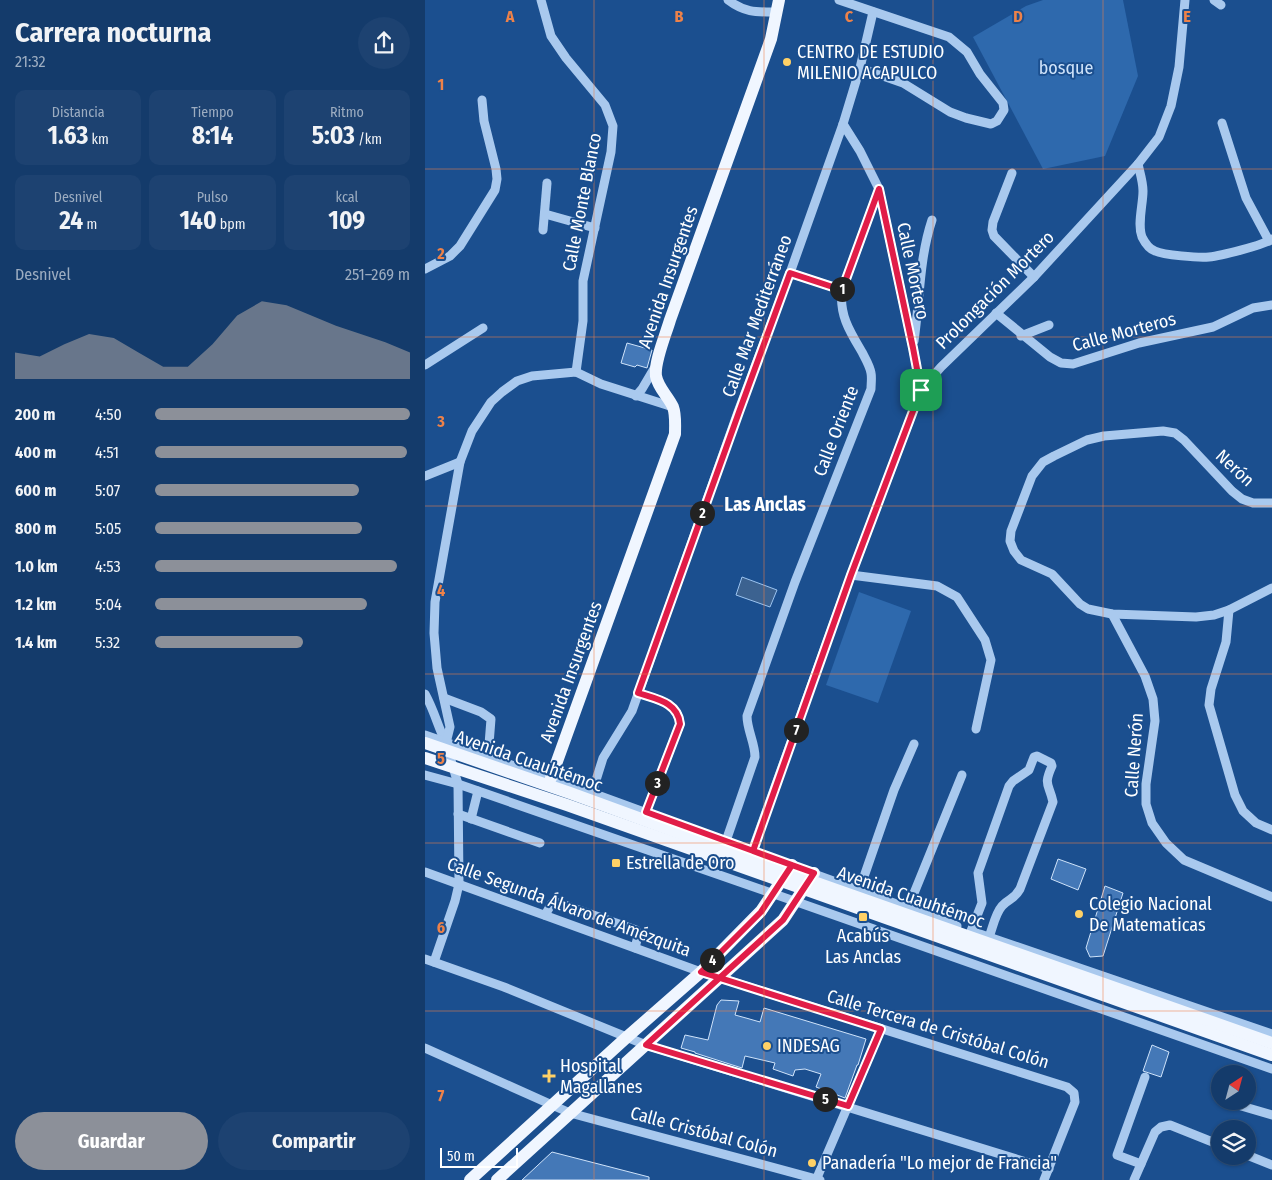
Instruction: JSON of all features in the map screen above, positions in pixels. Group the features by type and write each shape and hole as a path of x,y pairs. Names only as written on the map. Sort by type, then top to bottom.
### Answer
{"main road":[{"name":"Avenida Insurgentes","path":"551,778 675,434 673,407 659,385 656,375 657,364 670,320 771,39 778,6"},
{"name":"Avenida Cuauhtémoc","path":"425,743 1272,1043"},
{"name":"Avenida Cuauhtémoc","path":"425,758 577,809 1272,1055"},
{"path":"470,1180 701,972 761,912 792,865"},
{"path":"497,1180 783,920 797,902 814,873"}],"street":[{"name":"Calle Monte Blanco","path":"541,0 551,36 566,58 605,105 613,126 611,152 583,281 583,321 576,372"},
{"name":"Avenida Insurgentes","path":"728,0 750,12 778,6"},
{"path":"839,0 949,38 959,44 967,52 980,74 1003,103 1004,110 997,122 991,124 965,118 950,112 903,83 860,68"},
{"name":"Prolongación Mortero","path":"753,851 851,575 921,390 1034,277 1138,164 1159,137 1171,106 1179,67 1185,0"},
{"name":"Calle Mar Mediterráneo","path":"592,793 603,758 632,711 790,273 843,124 860,68 873,12"},
{"path":"425,269 450,256 460,246 495,190 496,169 484,121 482,100"},
{"path":"1138,164 1143,188 1141,235 1153,251 1164,254 1209,257 1270,240 1245,198 1222,123"},
{"path":"843,124 860,151 879,189"},
{"path":"1012,173 993,222 992,230 994,236 1034,277"},
{"path":"543,230 547,183"},
{"name":"Calle Oriente","path":"726,841 755,757 755,749 747,726 747,716 795,582 871,389 872,374 867,360 846,325 842,312 842,290 879,189"},
{"name":"Calle Mortero","path":"879,189 921,390"},
{"path":"545,214 595,228"},
{"path":"913,348 919,304 922,257 932,220"},
{"path":"790,273 842,290"},
{"name":"Calle Morteros","path":"996,313 1021,336 1049,357 1061,363 1073,364 1139,343 1213,327 1253,308 1272,305"},
{"path":"1021,336 1049,325"},
{"path":"425,365 483,328"},
{"path":"637,396 657,364"},
{"path":"446,743 450,727 437,668 434,633 435,602 460,462 472,431 491,402 517,381 532,376 576,372 601,384 673,407"},
{"name":"Nerón","path":"1113,614 1088,609 1080,604 1052,574 1021,560 1014,551 1010,541 1011,531 1033,476 1043,462 1087,440 1104,436 1163,431 1175,433 1242,499 1253,503 1272,503"},
{"path":"425,476 460,462"},
{"path":"851,575 937,586 957,597 985,640 991,660 976,729"},
{"path":"1113,614 1196,617 1229,610 1272,588"},
{"path":"1229,610 1226,642 1211,689 1209,705 1235,795 1243,811 1256,824 1272,830"},
{"name":"Calle Nerón","path":"1113,614 1145,676 1153,699 1155,721 1146,784 1146,804 1153,823 1166,843 1184,860 1272,897"},
{"path":"638,693 673,706 679,715 680,724 646,812"},
{"path":"425,694 446,743 458,784 459,884 455,901 429,960 503,987 646,1045 1049,1169"},
{"path":"444,698 481,712 491,720 488,757"},
{"path":"425,735 646,812 971,931 1272,1034"},
{"path":"425,750 446,743"},
{"path":"859,891 894,790 914,744"},
{"path":"971,931 982,903 978,873 1009,786 1029,770 1034,757 1037,756 1051,763 1052,766 1046,784 1053,802 1020,889 1015,898 1000,908 989,937"},
{"path":"425,775 458,784 1272,1069"},
{"path":"908,908 962,775"},
{"path":"471,819 478,791"},
{"path":"458,814 540,842"},
{"name":"Calle Segunda Álvaro de Amézquita","path":"425,872 701,972"},
{"path":"545,915 552,904 556,902 627,927 635,930 638,936 635,948"},
{"name":"Calle Tercera de Cristóbal Colón","path":"701,972 1067,1087 1074,1093 1075,1102 1044,1180"},
{"path":"817,1180 881,1029"},
{"name":"Calle Cristóbal Colón","path":"425,1048 570,1113 817,1180"},
{"path":"1141,1164 1117,1154 1145,1076"},
{"path":"1255,1110 1272,1115"},
{"path":"1134,1180 1155,1132 1161,1127 1170,1125 1211,1141"},
{"path":"1256,1159 1272,1165"}],"green space":[{"name":"bosque","path":"1043,0 1123,0 1138,76 1105,156 1043,169 973,37 1026,6"},
{"path":"859,592 911,611 878,703 826,685"}],"shaded area":[{"path":"742,577 777,590 770,607 736,595"}],"building":[{"path":"627,343 652,350 647,368 621,363"},
{"path":"1058,859 1086,869 1078,890 1051,879"},
{"path":"1105,886 1123,893 1103,956 1090,957 1086,948"},
{"name":"INDESAG","path":"721,1000 739,1001 735,1015 760,1022 764,1008 866,1039 845,1098 816,1087 821,1074 805,1069 795,1070 793,1076 773,1069 775,1063 745,1056 742,1068 681,1048 685,1035 708,1040 717,1005"},
{"path":"1152,1045 1169,1052 1161,1077 1143,1071"},
{"path":"552,1152 649,1177 649,1180 522,1180"}],"place":[{"name":"CENTRO DE ESTUDIO MILENIO ACAPULCO","path":"787,62"},
{"name":"Estrella de Oro","path":"616,863"},
{"name":"Colegio Nacional De Matematicas","path":"1079,914"},
{"name":"Acabús Las Anclas","path":"863,917"},
{"name":"INDESAG","path":"767,1046"},
{"name":"Hospital Magallanes","path":"549,1076"},
{"name":"Panadería \"Lo mejor de Francia\"","path":"812,1163"}],"district":[{"name":"Las Anclas","path":"765,504"}],"route":[{"path":"921,390 851,575 753,851 792,865 814,873 797,902 783,920 720,978 646,1045 848,1106 881,1029 827,1012 720,978 701,972 761,912 792,865 753,851 646,812 680,724 679,715 673,706 638,693 790,273 842,290 879,189 921,390"}]}
